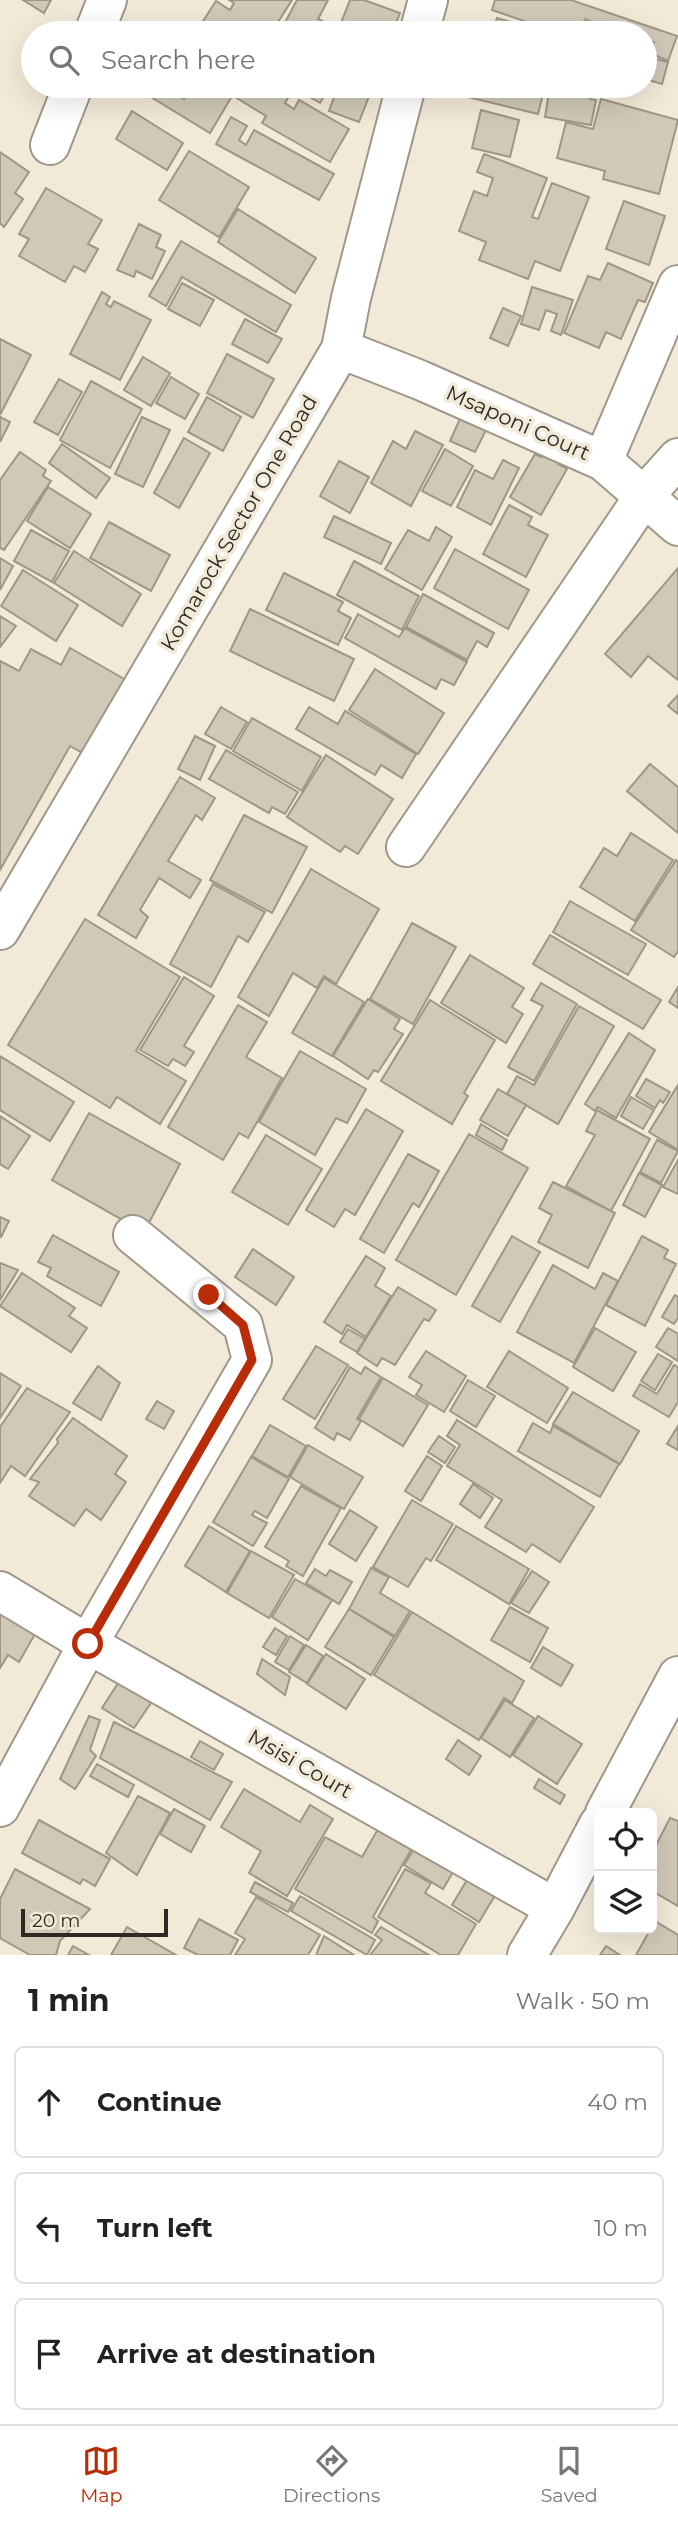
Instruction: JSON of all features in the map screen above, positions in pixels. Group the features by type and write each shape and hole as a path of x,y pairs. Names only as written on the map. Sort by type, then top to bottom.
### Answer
{"street":[{"path":"99,21 107,0"},
{"path":"422,21 428,0"},
{"path":"50,145 68,98"},
{"name":"Komarock Sector One Road","path":"0,930 341,349 351,298 403,98"},
{"path":"603,461 678,285"},
{"name":"Msaponi Court","path":"341,349 420,380 603,461 678,526"},
{"path":"406,847 645,495 678,458"},
{"path":"0,1807 88,1644 252,1360 243,1325 133,1235"},
{"name":"Msisi Court","path":"0,1591 88,1644 555,1908"},
{"path":"608,1808 678,1676"},
{"path":"527,1955 594,1834"}],"building":[{"path":"23,0 51,0 44,13"},
{"path":"229,0 292,0 279,21 203,21 216,1 230,10 234,3"},
{"path":"297,0 328,0 318,19 322,21 286,21"},
{"path":"350,0 364,0 400,13 397,21 342,21"},
{"path":"495,0 571,0 633,21 524,21 492,10"},
{"path":"657,29 677,36 668,61 657,56"},
{"path":"657,59 668,62 662,84 657,83"},
{"path":"153,98 231,98 210,133"},
{"path":"237,98 288,98 285,103 294,109 299,100 349,129 330,162 262,123 266,116"},
{"path":"334,98 368,98 359,122 329,111"},
{"path":"472,98 542,98 538,114"},
{"path":"548,98 596,100 591,125 545,117"},
{"path":"601,99 678,120 659,194 603,179 605,171 557,158 566,122 593,129"},
{"path":"481,110 519,120 510,157 472,148"},
{"path":"132,111 183,143 167,170 116,139"},
{"path":"231,117 247,126 239,140 246,145 254,130 334,174 319,200 216,144"},
{"path":"189,151 249,187 219,237 159,200"},
{"path":"0,152 29,172 15,193 23,199 4,227 0,223"},
{"path":"484,154 547,178 532,217 538,219 552,183 589,197 560,271 535,261 528,279 479,260 486,242 459,231 474,191 487,196 493,178 477,172"},
{"path":"46,188 102,220 88,244 98,249 85,272 74,266 65,282 19,256 29,239 19,234"},
{"path":"624,201 665,216 649,265 606,249"},
{"path":"238,209 316,258 295,293 218,242"},
{"path":"139,224 161,235 156,247 165,251 152,279 136,271 134,277 117,270"},
{"path":"181,241 291,305 276,332 182,277 166,306 149,296"},
{"path":"608,263 653,283 645,302 638,300 621,339 606,332 599,348 564,333 588,276 600,280"},
{"path":"182,283 214,300 200,326 168,309"},
{"path":"532,287 573,300 561,335 551,331 557,314 546,310 539,330 521,324"},
{"path":"102,292 110,297 106,304 111,307 114,301 151,320 120,380 70,354"},
{"path":"503,308 521,316 508,346 490,338"},
{"path":"245,319 282,339 268,363 232,344"},
{"path":"0,339 31,355 0,415"},
{"path":"227,354 274,379 253,418 207,393"},
{"path":"143,357 170,373 151,406 124,390"},
{"path":"171,377 199,394 185,419 156,403"},
{"path":"59,379 82,392 58,435 34,422"},
{"path":"91,381 142,409 110,468 60,440"},
{"path":"207,397 241,417 223,451 188,432"},
{"path":"463,412 489,424 475,452 450,441"},
{"path":"0,417 10,422 0,442"},
{"path":"142,417 170,430 143,487 115,474"},
{"path":"415,431 443,445 411,506 371,483 393,441 406,449"},
{"path":"184,438 210,453 179,508 154,493"},
{"path":"62,444 110,478 96,498 49,463"},
{"path":"548,445 564,454 558,464 567,469 541,515 510,497 535,454 541,457"},
{"path":"445,449 473,466 451,506 422,491"},
{"path":"20,452 46,470 43,476 51,481 4,550 0,548 0,480"},
{"path":"503,460 519,468 491,525 457,507 475,470 493,479"},
{"path":"339,461 369,477 350,513 320,496"},
{"path":"48,487 91,514 70,548 27,521"},
{"path":"509,505 532,517 528,525 548,535 526,577 483,554"},
{"path":"334,516 391,543 381,564 324,537"},
{"path":"109,522 170,555 151,591 90,558"},
{"path":"436,527 452,537 422,590 385,569 408,530 429,541"},
{"path":"31,530 69,551 52,582 14,561"},
{"path":"455,549 529,590 508,629 434,588"},
{"path":"74,551 141,594 122,626 54,583"},
{"path":"0,558 13,566 0,590"},
{"path":"354,561 419,596 402,630 337,595"},
{"path":"678,568 678,680 648,656 631,677 605,654"},
{"path":"23,570 78,605 56,641 1,606"},
{"path":"284,573 343,602 338,611 351,618 338,645 266,610"},
{"path":"423,594 494,633 487,647 477,641 467,660 406,627"},
{"path":"250,609 354,659 334,701 230,651"},
{"path":"358,614 399,637 405,628 467,662 454,685 441,679 436,689 345,638"},
{"path":"0,616 16,626 0,647"},
{"path":"70,648 126,680 84,754 70,746 0,870 0,661 19,671 31,649 61,665"},
{"path":"375,669 444,713 418,754 349,710"},
{"path":"678,695 678,714 668,706"},
{"path":"221,707 247,722 231,749 205,734"},
{"path":"309,707 338,724 345,711 416,754 402,778 381,765 375,775 296,729"},
{"path":"252,718 321,757 302,791 233,751"},
{"path":"195,736 215,746 200,780 178,769"},
{"path":"226,750 298,792 285,814 272,807 269,813 209,779"},
{"path":"326,755 393,799 358,854 345,846 340,852 287,817"},
{"path":"650,764 678,787 678,833 627,791"},
{"path":"180,777 215,798 202,820 196,815 168,861 201,880 190,898 159,878 140,910 148,917 136,938 98,915"},
{"path":"244,815 307,847 272,913 210,880"},
{"path":"631,833 673,860 635,921 580,887 604,848 617,856"},
{"path":"676,860 678,951 674,957 631,930"},
{"path":"311,869 379,909 336,984 324,976 317,988 293,973 269,1016 238,997"},
{"path":"213,884 265,912 248,942 238,936 211,987 170,964"},
{"path":"570,901 646,944 628,975 553,932"},
{"path":"85,919 180,977 136,1051 186,1081 160,1124 117,1097 110,1108 8,1045"},
{"path":"412,923 456,947 413,1024 370,999"},
{"path":"550,935 661,1000 643,1029 533,964"},
{"path":"470,955 524,988 512,1007 523,1014 506,1043 441,1003"},
{"path":"184,977 214,996 184,1046 194,1052 185,1066 173,1059 168,1066 140,1050"},
{"path":"324,978 364,1002 332,1056 292,1033"},
{"path":"541,983 577,1004 534,1081 508,1067 543,1006 531,1000"},
{"path":"678,987 678,1008 669,1002"},
{"path":"368,999 400,1019 394,1029 403,1034 378,1072 374,1070 368,1079 333,1056"},
{"path":"430,1000 495,1040 464,1093 468,1096 452,1124 381,1081"},
{"path":"238,1005 267,1022 246,1057 282,1078 248,1138 239,1133 223,1160 168,1127"},
{"path":"579,1006 614,1026 558,1124 507,1094 517,1076 534,1085"},
{"path":"629,1033 655,1050 616,1118 598,1107 595,1111 585,1104"},
{"path":"300,1051 366,1089 347,1123 336,1118 315,1155 259,1122"},
{"path":"0,1056 74,1102 50,1141 0,1110"},
{"path":"646,1079 670,1092 663,1103 660,1100 655,1108 636,1096"},
{"path":"678,1085 678,1150 649,1132"},
{"path":"498,1089 526,1105 508,1136 480,1120"},
{"path":"631,1097 654,1110 643,1129 621,1116"},
{"path":"366,1109 403,1131 355,1215 345,1209 334,1227 306,1210"},
{"path":"597,1110 650,1139 611,1211 566,1186 595,1135 586,1131"},
{"path":"89,1113 180,1164 144,1232 52,1180"},
{"path":"0,1116 30,1136 8,1169 0,1164"},
{"path":"481,1124 507,1140 502,1150 476,1135"},
{"path":"469,1134 528,1168 456,1295 396,1260"},
{"path":"266,1135 322,1169 288,1225 232,1192"},
{"path":"657,1140 678,1151 661,1183 640,1172"},
{"path":"408,1154 439,1171 419,1207 413,1203 384,1253 360,1239"},
{"path":"678,1160 678,1194 663,1187"},
{"path":"639,1173 662,1185 645,1217 623,1205"},
{"path":"553,1182 615,1213 588,1268 538,1242 552,1215 539,1208"},
{"path":"0,1217 9,1221 1,1237 0,1236"},
{"path":"53,1235 119,1272 101,1306 47,1276 51,1268 38,1262"},
{"path":"512,1236 540,1252 500,1322 472,1306"},
{"path":"642,1236 668,1250 664,1258 676,1264 645,1326 606,1305"},
{"path":"253,1249 294,1277 276,1305 235,1277"},
{"path":"366,1256 385,1268 375,1286 391,1296 366,1337 347,1325 342,1334 324,1322"},
{"path":"0,1263 18,1270 0,1300"},
{"path":"553,1265 595,1289 603,1273 618,1281 574,1363 517,1332"},
{"path":"22,1273 75,1308 69,1316 87,1328 71,1352 0,1306"},
{"path":"398,1287 436,1310 429,1321 424,1319 395,1365 382,1358 377,1366 357,1353"},
{"path":"675,1295 678,1297 678,1318 674,1324 662,1317"},
{"path":"595,1328 636,1352 613,1391 573,1367"},
{"path":"668,1328 678,1334 678,1361 656,1347"},
{"path":"348,1329 365,1339 357,1352 340,1342"},
{"path":"316,1346 348,1365 315,1419 283,1399"},
{"path":"426,1351 466,1376 444,1412 416,1395 422,1385 409,1377"},
{"path":"509,1351 568,1388 547,1423 487,1387"},
{"path":"658,1354 672,1362 655,1390 641,1381"},
{"path":"674,1365 678,1367 678,1402 669,1417 633,1396 640,1384 657,1394"},
{"path":"98,1366 120,1383 101,1420 73,1403"},
{"path":"350,1367 361,1374 365,1367 381,1377 357,1419 361,1421 350,1440 337,1433 334,1440 315,1428"},
{"path":"0,1373 21,1386 0,1418"},
{"path":"383,1378 428,1405 403,1446 359,1419"},
{"path":"468,1380 495,1396 476,1427 450,1411"},
{"path":"27,1388 70,1412 25,1476 11,1466 0,1483 0,1427"},
{"path":"573,1392 639,1431 620,1464 553,1424"},
{"path":"157,1401 174,1411 164,1429 146,1419"},
{"path":"73,1418 127,1456 115,1474 126,1482 101,1520 86,1509 74,1526 29,1496 39,1482 30,1479 58,1443 57,1439"},
{"path":"457,1420 594,1507 560,1562 532,1544 526,1552 485,1527 502,1500 447,1466 460,1445 447,1436"},
{"path":"533,1423 550,1433 553,1426 619,1464 600,1497 518,1451"},
{"path":"270,1425 306,1446 288,1477 252,1456"},
{"path":"678,1426 678,1450 667,1444"},
{"path":"439,1436 455,1447 445,1463 428,1452"},
{"path":"308,1445 363,1477 344,1509 290,1477"},
{"path":"427,1456 442,1466 421,1501 405,1491"},
{"path":"251,1457 289,1479 267,1518 255,1511 252,1515 267,1523 253,1546 213,1522"},
{"path":"473,1484 493,1498 480,1518 460,1504"},
{"path":"301,1486 341,1508 303,1576 286,1566 289,1561 265,1547"},
{"path":"412,1500 453,1524 431,1561 426,1558 408,1587 373,1567"},
{"path":"350,1510 377,1527 356,1561 329,1544"},
{"path":"209,1526 250,1551 226,1592 185,1566"},
{"path":"456,1526 529,1569 509,1604 436,1560"},
{"path":"251,1551 294,1575 269,1618 227,1593"},
{"path":"371,1568 389,1577 380,1593 410,1611 395,1636 349,1609"},
{"path":"315,1569 326,1576 330,1570 352,1582 339,1604 306,1583"},
{"path":"532,1571 549,1582 529,1613 511,1603"},
{"path":"295,1579 332,1600 308,1640 272,1617"},
{"path":"0,1605 39,1627 19,1662 8,1655 0,1668"},
{"path":"510,1607 548,1628 530,1662 491,1640"},
{"path":"349,1609 394,1637 371,1675 325,1647"},
{"path":"412,1612 524,1681 512,1703 504,1698 479,1740 374,1675"},
{"path":"275,1628 287,1636 276,1655 263,1647"},
{"path":"290,1636 304,1645 289,1670 275,1662"},
{"path":"306,1645 323,1656 307,1683 289,1672"},
{"path":"543,1647 573,1665 561,1686 531,1668"},
{"path":"326,1654 365,1679 346,1709 307,1684"},
{"path":"262,1659 290,1677 285,1695 257,1674"},
{"path":"122,1677 155,1697 134,1728 102,1708"},
{"path":"505,1700 534,1718 510,1757 481,1738"},
{"path":"89,1716 100,1720 90,1750 96,1756 75,1789 60,1779"},
{"path":"538,1716 582,1744 557,1784 513,1755"},
{"path":"114,1722 232,1782 210,1820 100,1758"},
{"path":"458,1740 481,1756 469,1775 446,1759"},
{"path":"200,1741 223,1754 214,1770 191,1757"},
{"path":"97,1764 134,1785 128,1797 90,1776"},
{"path":"539,1779 565,1795 560,1804 534,1788"},
{"path":"244,1789 300,1822 310,1805 333,1819 287,1896 249,1873 261,1851 221,1827"},
{"path":"138,1796 170,1813 137,1875 106,1853"},
{"path":"174,1809 205,1826 191,1852 160,1834"},
{"path":"670,1818 678,1821 678,1906 657,1894 657,1843"},
{"path":"39,1820 110,1859 95,1886 83,1879 80,1884 22,1853"},
{"path":"378,1829 412,1848 373,1917 378,1921 372,1933 295,1889 325,1837 362,1857"},
{"path":"419,1841 457,1865 443,1889 404,1865"},
{"path":"15,1869 90,1909 60,1941 56,1955 30,1955 0,1938 0,1899"},
{"path":"405,1869 431,1883 425,1893 476,1924 458,1955 441,1955 378,1917"},
{"path":"473,1870 500,1887 479,1922 452,1905"},
{"path":"255,1882 293,1903 288,1912 250,1892"},
{"path":"300,1896 375,1940 367,1955 291,1911"},
{"path":"256,1897 320,1935 308,1955 235,1955 245,1939 235,1933"},
{"path":"199,1919 238,1940 230,1955 198,1955 184,1948"},
{"path":"657,1922 678,1935 678,1955 636,1955 648,1934 657,1934"},
{"path":"127,1927 176,1955 111,1955"},
{"path":"381,1927 429,1955 370,1955 382,1940 375,1935"},
{"path":"324,1936 354,1955 316,1955"},
{"path":"73,1946 89,1955 68,1955"},
{"path":"606,1946 620,1955 600,1955"}],"route":[{"path":"88,1644 252,1360 243,1325 209,1295"}]}
